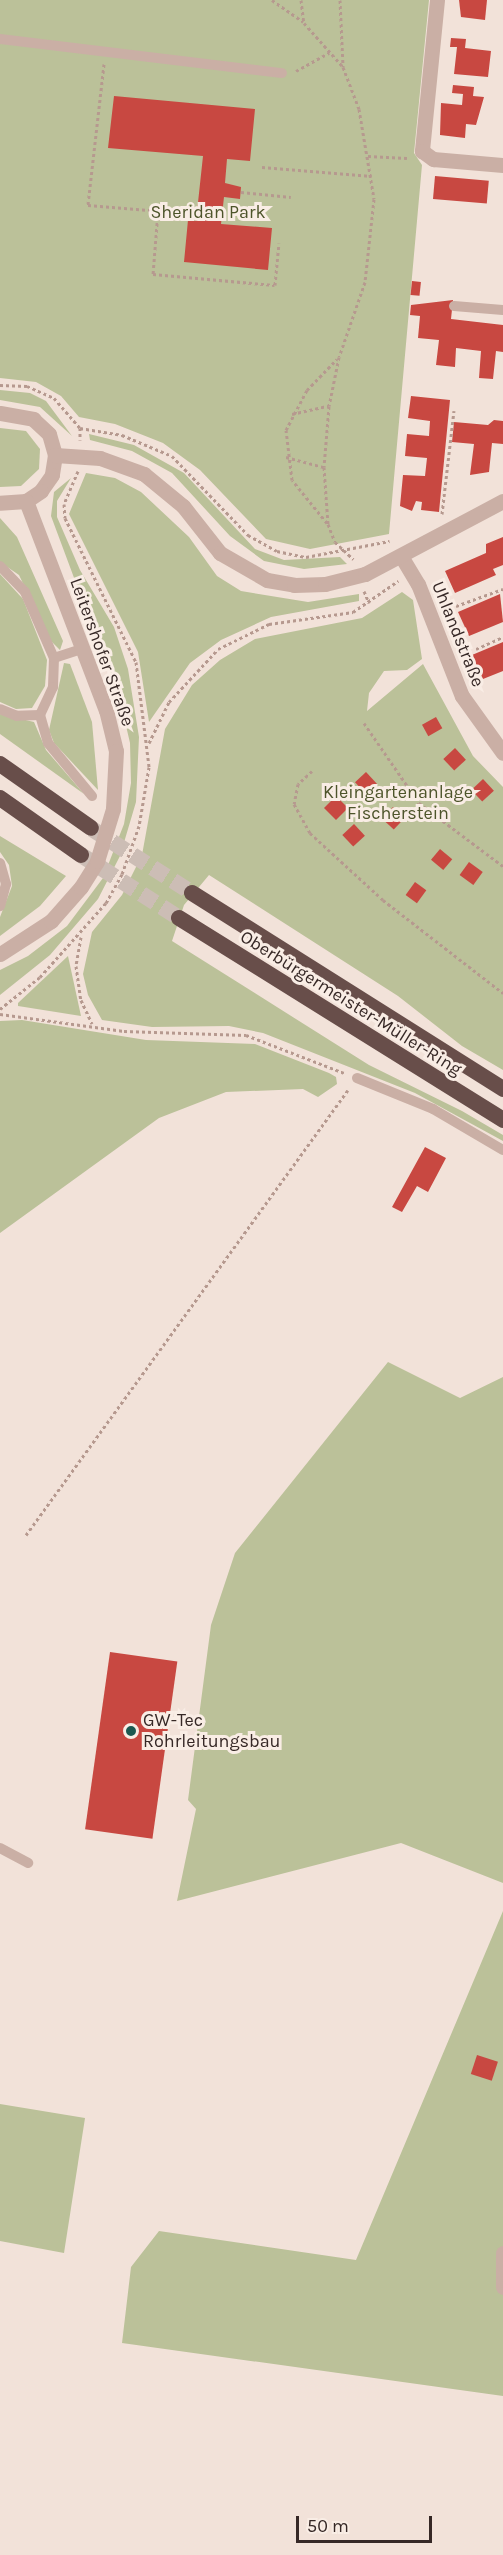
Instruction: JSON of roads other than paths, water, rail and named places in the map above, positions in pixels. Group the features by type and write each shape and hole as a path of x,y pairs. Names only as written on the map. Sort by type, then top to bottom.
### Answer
{"highway":[{"path":"0,764 92,828"},
{"path":"0,798 81,855"},
{"path":"0,812 32,822"},
{"name":"Oberbürgermeister-Müller-Ring","path":"192,893 503,1089"},
{"name":"Oberbürgermeister-Müller-Ring","path":"178,918 503,1120"}],"street":[{"path":"437,0 422,151 426,158 503,165"},
{"path":"0,413 33,419 49,434 55,455 48,483 26,501 0,503"},
{"path":"55,455 79,456 144,474 183,506 220,553 267,580 294,585 325,584 365,574 503,501"},
{"name":"Leitershofer Straße","path":"0,954 51,921 81,887 97,861 113,809 116,751 106,710 26,501"},
{"name":"Uhlandstraße","path":"401,556 411,572 462,696 503,753"},
{"path":"503,2253 503,2288"}],"lane":[{"path":"0,39 282,73"},
{"path":"454,306 503,310"},
{"path":"0,566 25,592 54,658 53,687 40,715 48,743 92,796"},
{"path":"54,658 82,649"},
{"path":"0,709 17,716 40,715"},
{"path":"0,863 6,884 0,906"},
{"path":"357,1078 433,1110 503,1150"},
{"path":"0,1848 28,1863"}],"tunnel":[{"path":"92,829 192,893"},
{"path":"81,855 179,918"}],"place":[{"name":"GW-Tec Rohrleitungsbau","path":"131,1731"}],"park label":[{"name":"Sheridan Park","path":"208,212"},
{"name":"Kleingartenanlage Fischerstein","path":"398,803"}]}
